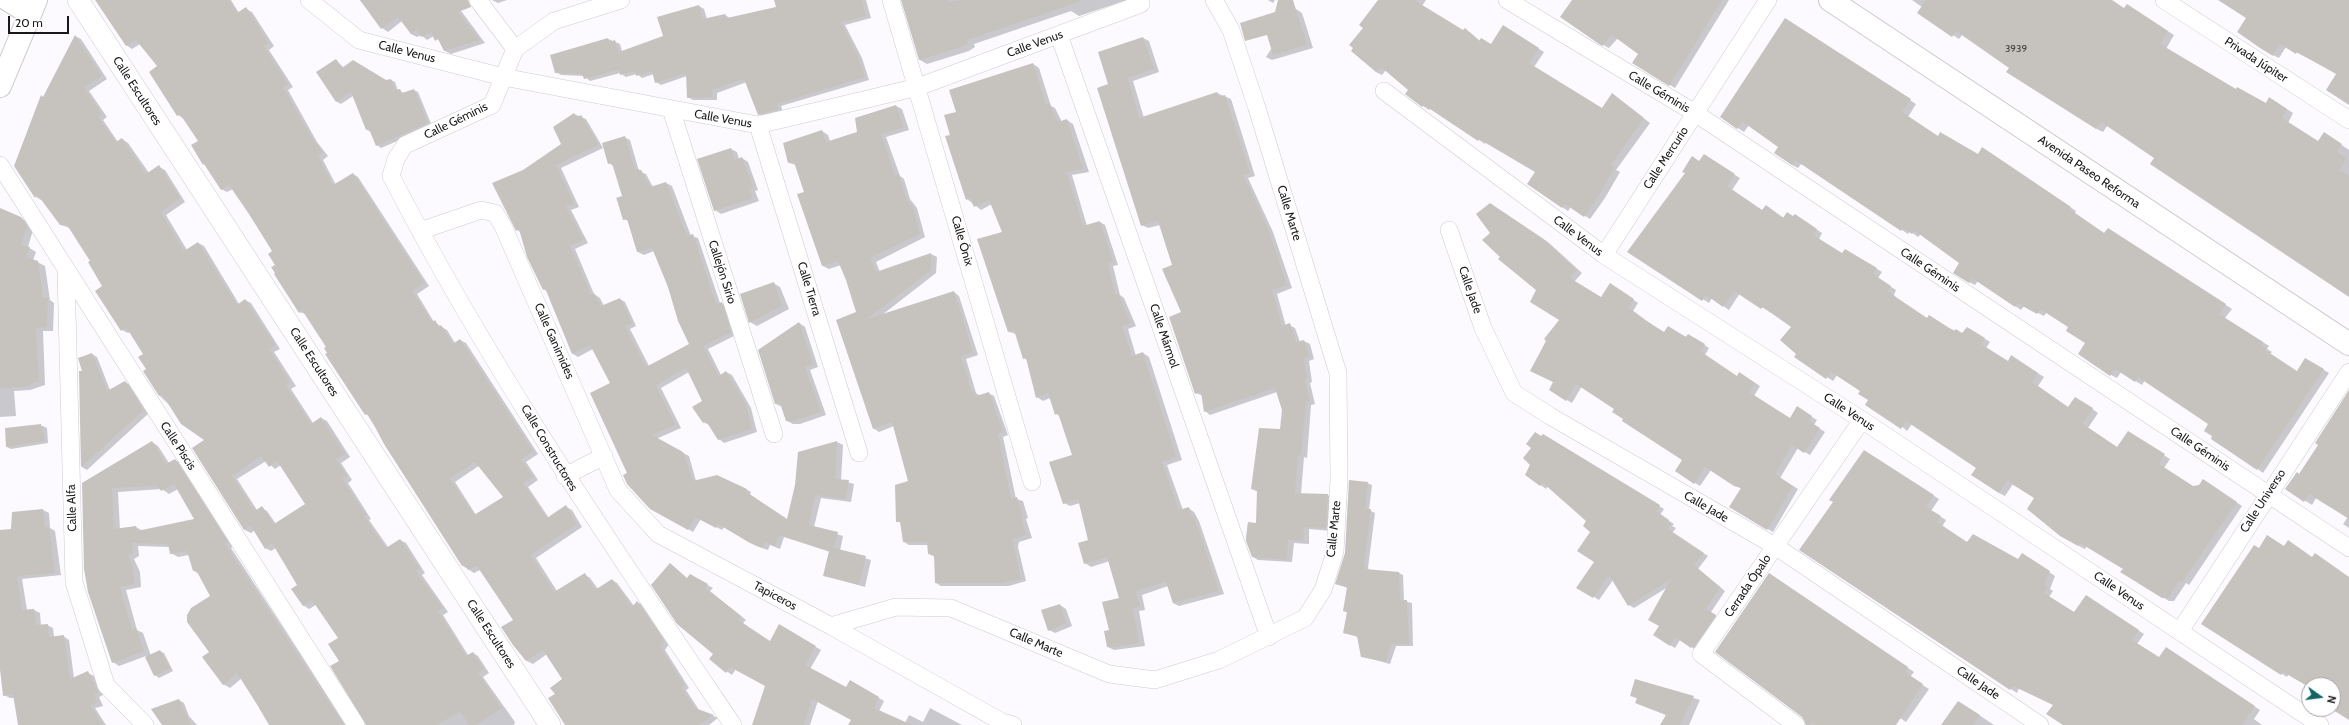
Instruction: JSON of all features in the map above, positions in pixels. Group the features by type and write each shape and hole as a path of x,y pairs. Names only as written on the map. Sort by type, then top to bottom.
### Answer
{"main road":[{"path":"0,86 32,6 8,0"},
{"name":"Avenida Paseo Reforma","path":"1830,0 2349,344"}],"street":[{"name":"Calle Escultores","path":"78,0 550,725"},
{"name":"Calle Venus","path":"309,0 359,40 503,76 758,125 918,87 1059,36 1141,4"},
{"path":"478,0 515,49 554,21 621,0"},
{"name":"Calle Ónix","path":"891,0 918,87 1032,482"},
{"name":"Calle Marte","path":"831,626 896,607 951,608 1109,674 1155,680 1219,660 1269,637 1305,618 1323,590 1335,552 1339,479 1338,373 1256,104 1231,30 1214,0"},
{"name":"Calle Géminis","path":"1506,0 1695,114 2349,548"},
{"name":"Calle Mercurio","path":"1604,255 1768,0"},
{"name":"Privada Júpiter","path":"2164,0 2349,120"},
{"name":"Calle Mármol","path":"1059,36 1269,637"},
{"name":"Calle Géminis","path":"396,159 405,145 492,104 515,49"},
{"name":"Calle Venus","path":"1384,91 1604,255 1862,420 2320,725"},
{"name":"Callejón Sirio","path":"671,109 774,434"},
{"name":"Calle Tierra","path":"758,125 859,453"},
{"name":"Calle Constructores","path":"396,159 391,176 420,231 565,476 732,725"},
{"name":"Calle Piscis","path":"0,165 356,725"},
{"name":"Calle Ganimides","path":"420,231 481,210 495,213 504,226 604,456"},
{"name":"Calle Jade","path":"1449,230 1484,328 1514,393 1550,416 1775,546 2040,725"},
{"name":"Calle Alfa","path":"66,271 74,582 106,685 145,725"},
{"name":"Calle Universo","path":"2180,631 2349,372"},
{"name":"Cerrada Ópalo","path":"1796,725 1701,654 1862,420"},
{"path":"565,476 604,456"},
{"name":"Tapiceros","path":"604,456 618,490 658,534 831,626 1002,722 1013,725"}],"building":[{"path":"95,0 229,0 237,13 246,7 269,43 264,46 288,84 283,87 312,138 323,152 318,156 333,185 353,173 424,283 412,291 432,322 435,320 439,327 441,325 453,344 460,339 533,451 521,459 533,477 523,483 547,518 566,505 577,524 531,555 554,592 585,573 595,590 612,579 632,607 637,601 664,641 660,646 684,685 681,687 695,708 714,715 699,725 565,725 548,698 555,694 550,688 562,679 543,650 526,661 513,645 501,627 513,620 477,566 468,570 465,565 462,566 384,444 367,414 365,415 325,354 327,353 324,348 326,347 302,310 299,313 274,274 275,273 271,267 275,265 268,254 272,251 249,214 229,185 221,190 204,164 203,165 191,145 198,141 180,114 177,116 149,72 157,66 136,40 126,46","holes":["475,462 503,497 474,515 450,478"]},
{"path":"360,0 468,0 471,7 458,12 480,40 444,51 438,39 435,41 431,32 421,37 417,30 411,34 398,17 381,29"},
{"path":"774,0 862,0 866,16 841,22 857,54 865,77 777,104 778,109 758,115 744,79 712,90 713,97 687,98 686,73 655,83 652,71 636,76 635,71 620,75 619,70 584,79 582,74 555,73 550,55 608,38 609,42 615,40 619,52 663,36 657,17 699,5 703,19 725,14 727,18 776,7"},
{"path":"901,0 949,0 949,2 961,0 1079,0 1079,2 967,40 968,43 962,47 919,60"},
{"path":"1278,0 1293,0 1307,45 1273,55 1267,35 1245,41 1240,23 1275,12"},
{"path":"1378,0 1414,0 1463,30 1465,28 1479,41 1481,38 1491,44 1503,25 1539,48 1529,63 1602,108 1612,93 1644,118 1611,165 1614,168 1599,195 1584,217 1565,204 1562,208 1527,184 1535,172 1479,139 1478,141 1424,105 1422,107 1405,94 1408,90 1381,67 1376,72 1351,51 1353,48 1349,45 1363,28 1359,25"},
{"path":"1572,0 1722,0 1669,86 1632,63 1638,54 1612,35 1602,46 1560,17"},
{"path":"1926,0 2112,0 2124,8 2127,4 2168,31 2160,44 2236,89 2237,87 2266,103 2269,97 2287,109 2282,118 2318,141 2324,132 2342,144 2337,152 2347,158 2339,170 2349,176 2349,297 2150,164 2154,158 2101,122 2096,129 2006,72 2009,68 1956,31 1952,37 1917,13"},
{"path":"2218,0 2349,0 2349,105 2326,90 2336,74 2297,52 2296,54 2280,44 2273,56 2260,48 2237,32 2246,18"},
{"path":"1785,18 1911,99 1902,112 1938,136 1940,132 1978,154 1982,147 2071,207 2069,209 2104,233 2108,228 2226,304 2219,314 2263,342 2261,345 2266,348 2265,350 2297,371 2305,358 2324,369 2257,470 2211,439 2212,436 2204,431 2208,424 2138,377 2135,382 2115,369 2110,376 2078,354 2085,343 2066,331 2068,327 2040,309 2037,314 2017,303 2015,307 1972,278 1969,283 1953,273 1959,263 1915,231 1912,234 1903,228 1901,231 1795,160 1792,165 1774,153 1778,147 1743,122 1737,129 1720,117"},
{"path":"75,35 102,76 84,87 102,114 98,117 116,142 122,138 146,174 159,165 180,198 161,212 184,251 198,242 237,305 245,299 275,345 269,349 290,382 286,386 311,424 321,417 345,454 336,459 347,476 342,479 366,515 364,516 386,548 400,539 420,569 416,571 443,608 438,611 466,656 473,652 484,669 478,673 502,708 476,725 469,725 460,711 437,725 366,725 330,666 339,661 328,644 338,638 312,600 303,606 291,589 297,585 272,543 265,549 251,526 244,530 192,448 204,440 181,424 162,394 159,396 143,371 146,369 138,357 143,354 126,327 121,331 95,291 102,286 88,262 90,261 67,225 60,225 37,194 35,198 14,166 41,95 43,97","holes":["261,456 269,467 277,461 305,504 274,524 262,506 255,511 232,476"]},
{"path":"1143,37 1154,69 1128,78 1139,118 1217,92 1219,97 1225,95 1250,173 1243,175 1268,228 1287,285 1272,290 1282,326 1290,323 1296,342 1304,340 1309,356 1304,358 1307,379 1305,380 1310,401 1306,402 1301,455 1298,455 1295,493 1328,494 1326,528 1304,527 1303,541 1288,540 1287,560 1252,557 1246,541 1248,522 1256,523 1257,490 1251,489 1259,428 1280,429 1282,410 1275,388 1204,412 1201,392 1195,394 1169,317 1181,312 1162,269 1172,265 1158,221 1141,226 1097,88 1108,84 1098,52"},
{"path":"336,59 342,68 353,60 386,80 391,79 395,90 400,89 402,93 414,89 428,123 376,146 369,129 366,130 351,92 336,102 316,72"},
{"path":"1033,63 1046,105 1049,103 1058,122 1067,119 1083,169 1067,172 1083,226 1100,221 1113,262 1108,263 1115,294 1118,293 1131,323 1122,326 1132,356 1143,352 1176,457 1162,462 1179,510 1189,507 1192,517 1194,516 1219,591 1173,603 1166,582 1136,591 1140,606 1133,608 1139,643 1116,647 1107,647 1104,631 1109,630 1102,602 1119,598 1107,557 1084,564 1078,543 1088,540 1078,499 1063,504 1049,462 1072,455 1058,413 1055,415 1048,393 1036,398 1026,358 1023,359 1014,330 1008,332 977,239 1002,232 989,200 974,207 970,198 966,200 945,136 950,135 944,115 956,112 949,90"},
{"path":"896,105 904,127 881,134 895,175 899,174 905,195 910,204 912,204 920,234 870,258 876,272 931,253 931,270 867,319 954,291 973,352 961,356 972,392 975,392 976,396 989,392 1003,432 998,434 1011,499 1017,497 1023,515 1021,516 1026,535 1013,539 1021,579 1002,583 935,583 934,555 928,554 927,542 903,542 900,522 896,522 895,485 908,481 892,422 873,429 836,320 856,312 846,280 838,261 822,266 797,194 804,192 794,162 788,163 783,143 822,130 826,142 857,132 855,118"},
{"path":"574,113 577,117 581,115 599,145 556,165 574,204 566,207 584,240 570,246 591,295 594,293 601,306 620,298 632,323 625,326 646,367 689,344 678,321 668,287 652,248 637,252 627,219 623,220 616,198 622,196 612,163 608,164 602,143 625,136 635,169 641,170 650,187 666,182 687,236 693,234 716,304 722,302 731,332 703,346 719,376 726,371 746,404 752,429 718,440 706,421 703,423 692,407 702,401 686,368 656,385 676,425 652,435 683,452 693,481 717,475 747,489 745,491 787,519 795,485 798,452 837,441 835,479 849,480 845,499 815,495 809,525 838,532 834,548 866,556 859,585 823,576 829,551 779,535 775,546 765,542 763,548 750,543 718,524 716,528 695,517 688,530 650,509 627,484 623,475 627,473 590,393 610,383 590,345 572,354 545,288 543,290 527,257 519,229 516,231 492,183 523,170 561,144 553,127"},
{"path":"731,148 735,160 742,157 753,187 749,188 753,198 714,211 697,159"},
{"path":"1704,154 1735,174 1727,186 1762,210 1766,205 1783,218 1787,212 1793,216 1795,214 1817,229 1813,235 1842,253 1845,249 1877,268 1873,274 1891,286 1888,291 1890,293 1927,318 1929,315 1954,331 1956,329 1962,333 1967,327 1985,338 1981,344 2008,361 2011,355 2038,373 2032,382 2068,407 2075,397 2093,408 2083,424 2117,447 2128,431 2165,454 2159,464 2193,486 2199,485 2203,479 2237,502 2182,582 2179,581 2168,598 2162,598 2120,572 2123,569 2080,543 2078,546 2060,536 2027,509 2034,498 2007,481 1999,493 1971,475 1976,468 1906,421 1901,429 1865,405 1868,400 1858,394 1860,391 1831,372 1826,379 1794,357 1796,354 1780,340 1791,327 1763,307 1761,309 1734,291 1723,307 1706,295 1702,301 1627,252 1685,173 1682,172 1692,156 1699,161"},
{"path":"1490,203 1542,238 1577,270 1570,278 1601,297 1610,283 1634,299 1628,307 1645,320 1664,332 1668,326 1686,337 1688,334 1705,344 1700,351 1737,376 1739,372 1755,383 1749,392 1790,418 1797,406 1812,416 1809,421 1820,428 1804,453 1792,445 1775,474 1793,486 1767,530 1729,507 1741,488 1734,486 1705,467 1694,484 1675,471 1682,460 1622,421 1623,419 1612,412 1614,409 1576,384 1566,401 1549,390 1553,382 1530,371 1546,341 1544,339 1559,320 1530,302 1536,290 1498,259 1500,257 1482,240 1490,233 1476,214"},
{"path":"0,208 21,217 27,226 21,245 30,247 26,257 38,261 43,298 48,298 47,327 36,328 39,381 24,387 0,388"},
{"path":"774,282 782,306 749,323 740,294"},
{"path":"799,322 813,364 805,367 821,412 793,421 786,421 780,403 775,404 758,350"},
{"path":"92,353 107,391 125,381 144,410 81,467 79,371 82,371 78,358"},
{"path":"2349,390 2349,519 2309,494 2304,502 2285,489 2297,472 2299,474 2318,445 2315,443"},
{"path":"41,424 45,441 6,447 5,428"},
{"path":"1535,432 1541,436 1543,434 1660,505 1656,511 1669,520 1668,522 1671,524 1668,529 1704,553 1694,565 1720,587 1706,609 1716,615 1694,647 1692,646 1691,648 1675,637 1670,646 1653,635 1659,626 1648,620 1671,579 1628,606 1609,575 1593,598 1576,588 1594,562 1577,551 1590,532 1583,526 1586,521 1543,483 1540,486 1525,475 1530,465 1523,458 1531,448 1526,444"},
{"path":"152,441 166,464 175,459 228,542 225,544 344,725 270,725 237,673 223,685 202,657 209,652 187,622 187,615 191,608 210,596 196,570 193,571 187,551 170,554 168,544 132,543 133,553 128,555 133,567 134,584 120,587 132,630 136,628 144,651 112,663 88,592 84,569 82,483","holes":["174,484 194,519 137,531 136,526 114,529 112,488 158,486 161,491"]},
{"path":"1864,450 1934,495 1926,507 1941,516 1937,522 1967,542 1973,534 2018,559 2022,553 2050,571 2044,585 2048,587 2044,593 2074,612 2086,595 2139,630 2132,640 2159,657 2166,647 2255,706 2242,725 2063,725 2046,714 2053,705 2013,686 2010,690 1799,550 1833,502 1829,500"},
{"path":"1349,480 1368,482 1365,509 1371,509 1364,565 1366,566 1365,569 1399,572 1400,600 1407,600 1409,644 1391,644 1386,662 1361,657 1357,636 1343,633 1347,612 1343,611 1347,587 1335,584 1345,553"},
{"path":"43,509 45,527 49,527 55,573 17,576 22,610 34,609 36,625 48,624 49,637 64,635 70,679 88,671 98,692 94,694 97,703 90,705 103,725 18,725 13,694 3,696 0,669 0,530 11,529 12,512"},
{"path":"2267,535 2284,546 2288,540 2312,557 2315,553 2349,577 2349,720 2341,715 2341,677 2301,677 2301,682 2283,672 2281,675 2201,624 2254,545 2259,548"},
{"path":"670,563 687,578 690,574 708,584 705,588 741,616 738,620 770,641 779,624 816,646 805,665 846,687 850,680 879,697 874,708 912,725 848,725 851,720 812,699 804,725 752,725 765,686 730,667 726,673 709,659 713,654 677,624 651,585"},
{"path":"1769,573 1908,667 1905,672 1923,684 1896,725 1815,725 1812,722 1810,725 1806,725 1802,717 1715,652"},
{"path":"1060,604 1066,623 1048,631 1041,610"},
{"path":"160,650 170,668 154,676 145,657"},
{"path":"1635,679 1694,696 1680,725 1660,725 1666,715 1635,703 1637,698 1630,696"},
{"path":"179,699 191,725 162,725 151,709"},
{"path":"1958,701 1980,715 1973,725 1941,725"}]}
